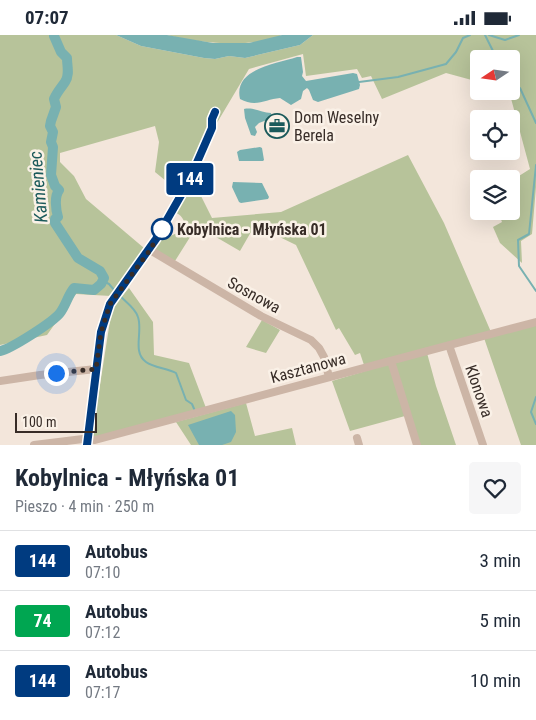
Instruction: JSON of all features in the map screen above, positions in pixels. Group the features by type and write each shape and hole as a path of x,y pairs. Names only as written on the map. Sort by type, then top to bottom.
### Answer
{"street":[{"path":"88,442 101,332 110,304 150,250 191,177 212,128 212,119 215,112"},
{"name":"Sosnowa","path":"150,250 261,316 311,340 324,357 329,377"},
{"name":"Kasztanowa","path":"34,445 88,442 536,322"},
{"name":"Klonowa","path":"449,345 483,445"},
{"path":"391,361 416,445"},
{"path":"0,381 96,369"}],"green space":[{"path":"0,35 116,35 141,46 215,59 229,56 245,58 300,45 313,35 536,35 536,187 532,234 521,241 522,263 500,243 493,227 502,222 501,220 520,220 520,175 530,169 520,132 520,110 514,110 511,100 520,100 520,50 470,50 470,80 446,73 382,99 371,76 362,78 357,69 306,76 303,54 249,69 177,190 155,172 159,142 155,126 60,153 60,162 74,176 86,199 144,248 111,296 76,294 47,335 0,345"},
{"path":"167,35 282,35 256,42 226,43"},
{"path":"408,155 444,223 491,332 364,365 360,353 355,355 339,328 336,330 296,245 255,225 240,251 197,226 175,261 155,250 154,247 157,243 178,233 185,227 182,218 174,212 193,180 212,218 281,212"},
{"path":"129,288 153,322 154,355 189,363 206,408 96,437 92,436 112,308"},
{"path":"262,320 280,330 266,353 246,347"},
{"path":"536,325 536,445 521,445 484,338"},
{"path":"427,353 456,445 419,445 394,363"},
{"path":"389,364 405,416 350,431 332,381"},
{"path":"246,403 255,436 292,428 296,445 191,445 176,422"}],"water":[{"path":"116,35 167,35 213,43 249,43 282,35 313,35 300,45 245,58 229,56 215,59 141,46"},
{"path":"301,57 302,76 306,81 353,73 357,74 360,85 359,89 318,102 313,100 307,88 303,91 301,99 291,105 280,98 256,103 240,99 240,89 243,80 250,74 268,65"},
{"path":"244,109 271,113 272,118 259,123 255,127 257,132 255,136 251,135"},
{"path":"262,148 263,161 239,161 237,152 240,150"},
{"path":"233,182 262,183 269,197 268,199 241,203 232,187"},
{"path":"231,411 235,415 236,432 231,442 222,445 199,445 188,425"}],"waterway":[{"path":"359,82 398,77 446,64 456,52 463,38 470,35"},
{"path":"485,35 492,50"},
{"path":"489,35 505,40 519,35"},
{"name":"Kamieniec","path":"0,351 22,340 56,317 74,288 94,290 101,284 104,278 100,271 78,258 55,223 55,219 58,217 56,200 59,190 55,186 51,175 53,147 51,142 53,132 50,126 56,107 54,99 67,79 68,70 67,58 61,52 54,36"},
{"path":"520,88 536,123"},
{"path":"536,165 529,234 518,240 519,266 536,291"},
{"path":"103,281 109,284 115,291"},
{"path":"120,296 137,314 139,347 142,358 149,364 176,373 186,400 192,404 195,411"},
{"path":"536,397 531,412 536,424"}],"bus line":[{"name":"144","path":"87,445 104,319 110,304 150,250 188,183 212,128 212,119 215,112"}],"place":[{"name":"Dom Weselny Berela","path":"277,126"},
{"name":"Kobylnica - Młyńska 01","path":"162,229"}],"route":[{"path":"56,373 96,369 101,332 110,304 150,250 164,225 162,229"}]}
